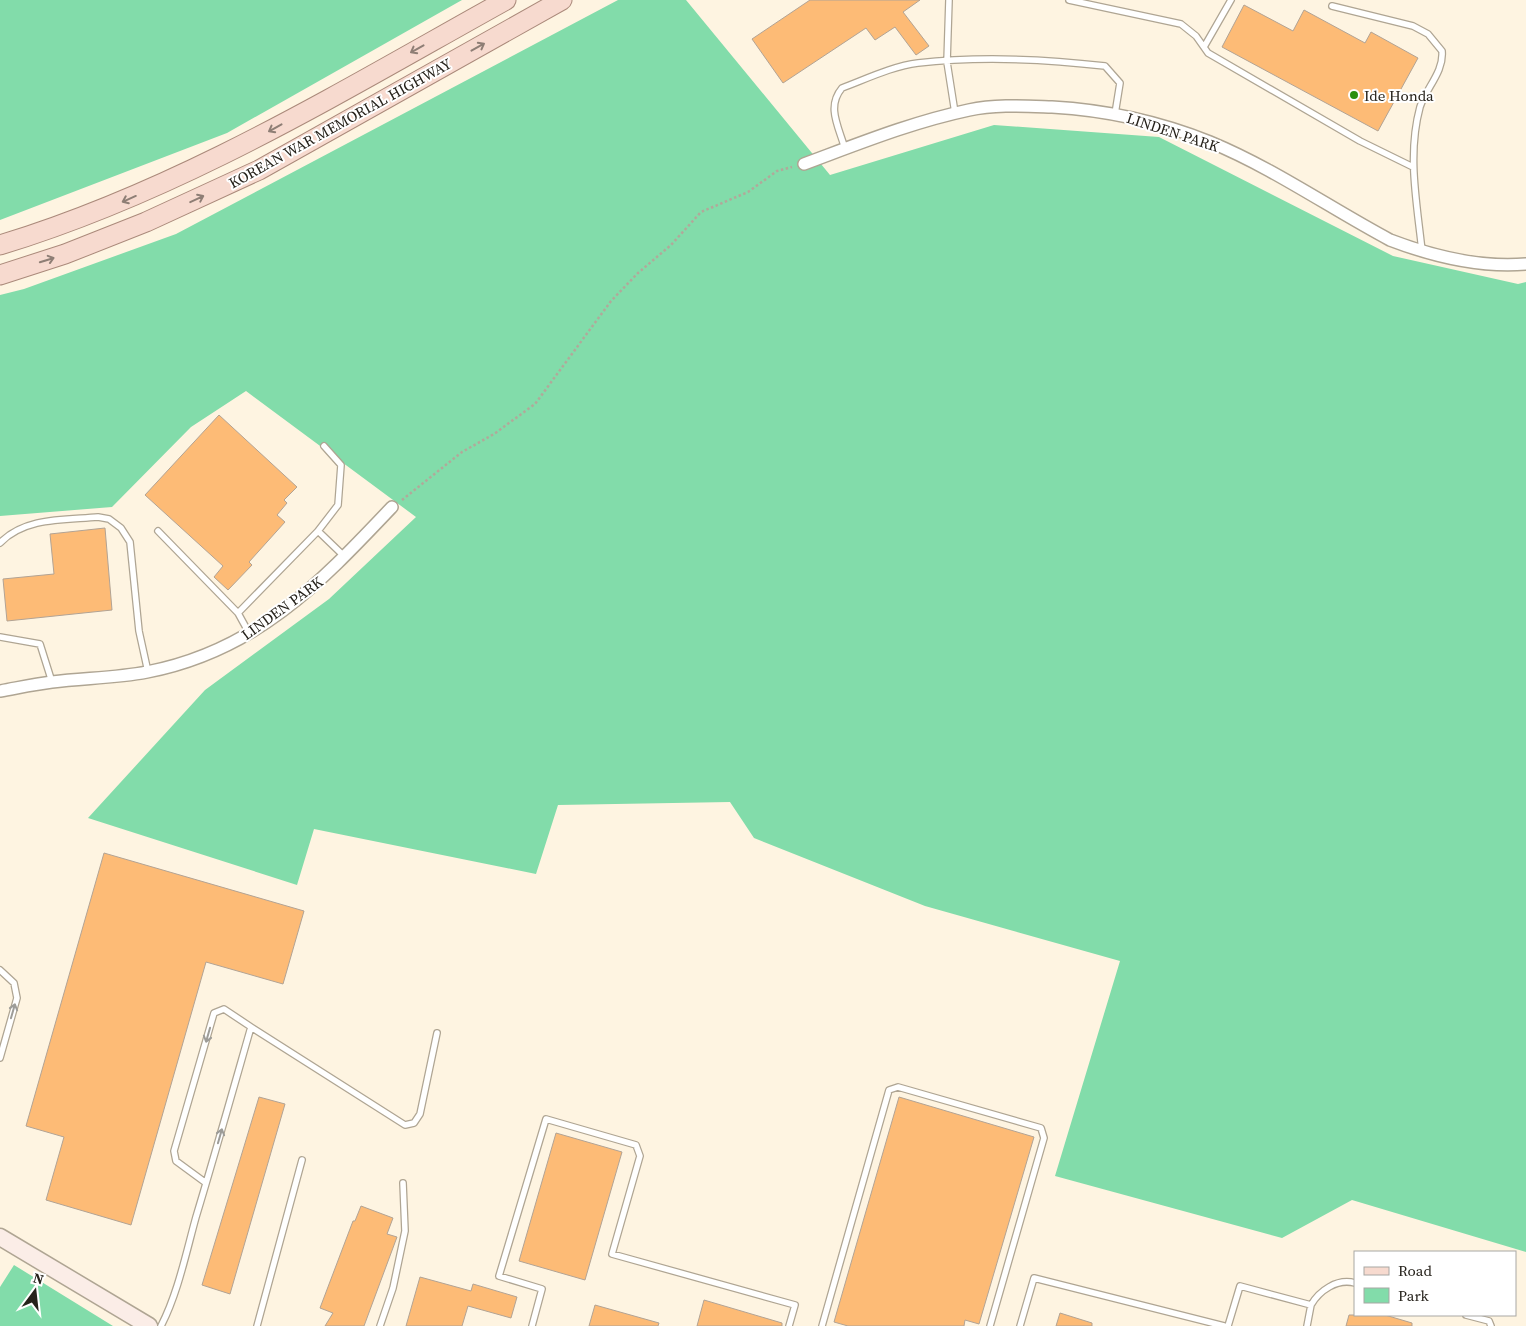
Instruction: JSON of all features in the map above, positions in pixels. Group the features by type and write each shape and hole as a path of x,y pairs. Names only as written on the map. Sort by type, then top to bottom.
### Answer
{"main road":[{"name":"KOREAN WAR MEMORIAL HIGHWAY","path":"0,245 114,206 237,149 506,0"},
{"name":"KOREAN WAR MEMORIAL HIGHWAY","path":"0,274 65,254 146,222 259,170 562,0"},
{"path":"0,1237 148,1326"}],"street":[{"name":"LINDEN PARK","path":"804,164 911,125 970,109 1036,106 1084,109 1115,114 1180,131 1210,142 1247,159 1390,240 1422,251 1463,261 1526,264"},
{"name":"LINDEN PARK","path":"0,691 52,682 148,672 197,658 250,634 317,584 392,508"}],"lane":[{"path":"950,0 947,62 955,114"},
{"path":"1069,0 1181,24 1196,36 1208,53 1360,141 1413,167"},
{"path":"1204,47 1232,0"},
{"path":"1332,6 1413,26 1428,34 1442,52 1441,66 1431,82 1421,107 1412,152 1422,251"},
{"path":"845,149 833,108 835,96 842,88 917,63 994,59 1061,61 1106,66 1120,83 1115,114"},
{"path":"238,613 318,530 338,505 342,465 324,446"},
{"path":"0,542 10,532 33,523 98,517 109,519 121,528 130,542 139,630 148,672"},
{"path":"318,530 345,557"},
{"path":"158,531 238,613 250,634"},
{"path":"0,637 40,644 52,682"},
{"path":"0,970 14,982 17,998 0,1058"},
{"path":"206,1183 176,1161 174,1151 214,1013 224,1009 405,1125 414,1123 420,1114 436,1033"},
{"path":"161,1326 168,1312 251,1027"},
{"path":"822,1326 889,1090 898,1087 1041,1128 1044,1132 1044,1138 990,1326"},
{"path":"532,1326 542,1289 499,1276 546,1119 636,1145 640,1156 612,1254 795,1305 789,1326"},
{"path":"257,1326 302,1160"},
{"path":"380,1326 393,1288 405,1231 402,1183"},
{"path":"1020,1326 1034,1278 1226,1326 1240,1286 1311,1305"},
{"path":"1307,1326 1311,1305 1319,1293 1338,1283 1354,1283"},
{"path":"1470,1316 1489,1321 1490,1326"}],"path":[{"path":"392,508 422,486 462,452 494,434 535,404 612,301 638,273 671,245 701,212 748,192 777,171 804,164"}],"green space":[{"path":"0,0 462,0 227,133 0,220"},
{"path":"618,0 686,0 830,175 994,125 1159,137 1393,256 1518,284 1526,282 1526,1252 1352,1200 1282,1238 1055,1176 1120,961 925,906 754,838 730,802 558,805 536,874 314,829 297,885 88,818 205,690 329,599 416,517 246,391 191,427 112,507 0,516 0,295 24,289 176,234"},
{"path":"14,1265 113,1326 0,1326 0,1287"}],"building":[{"path":"810,0 920,0 903,12 929,46 916,55 895,27 875,40 866,28 783,83 752,39"},
{"name":"Ide Honda","path":"1244,5 1293,31 1304,10 1365,43 1371,32 1418,58 1378,131 1222,47"},
{"path":"219,415 297,487 284,500 287,503 277,515 285,522 249,562 252,565 228,590 214,577 223,566 145,495"},
{"path":"105,528 112,610 7,621 3,579 54,574 50,534"},
{"path":"104,853 304,911 283,984 206,962 131,1225 46,1200 64,1137 26,1126"},
{"path":"259,1097 285,1104 230,1294 202,1285"},
{"path":"899,1097 1034,1137 979,1324 965,1320 964,1326 848,1326 834,1322"},
{"path":"556,1133 622,1152 585,1280 519,1261"},
{"path":"361,1206 393,1218 387,1234 397,1237 364,1326 325,1326 333,1313 320,1308 353,1221 355,1221"},
{"path":"420,1277 471,1291 473,1284 517,1297 511,1318 468,1306 462,1326 406,1326"},
{"path":"704,1300 782,1323 782,1326 697,1326"},
{"path":"595,1305 659,1323 658,1326 589,1326"},
{"path":"1060,1313 1092,1323 1092,1326 1056,1326"},
{"path":"1349,1315 1388,1316 1412,1323 1412,1326 1346,1326"}],"place":[{"name":"Ide Honda","path":"1354,95"}]}
